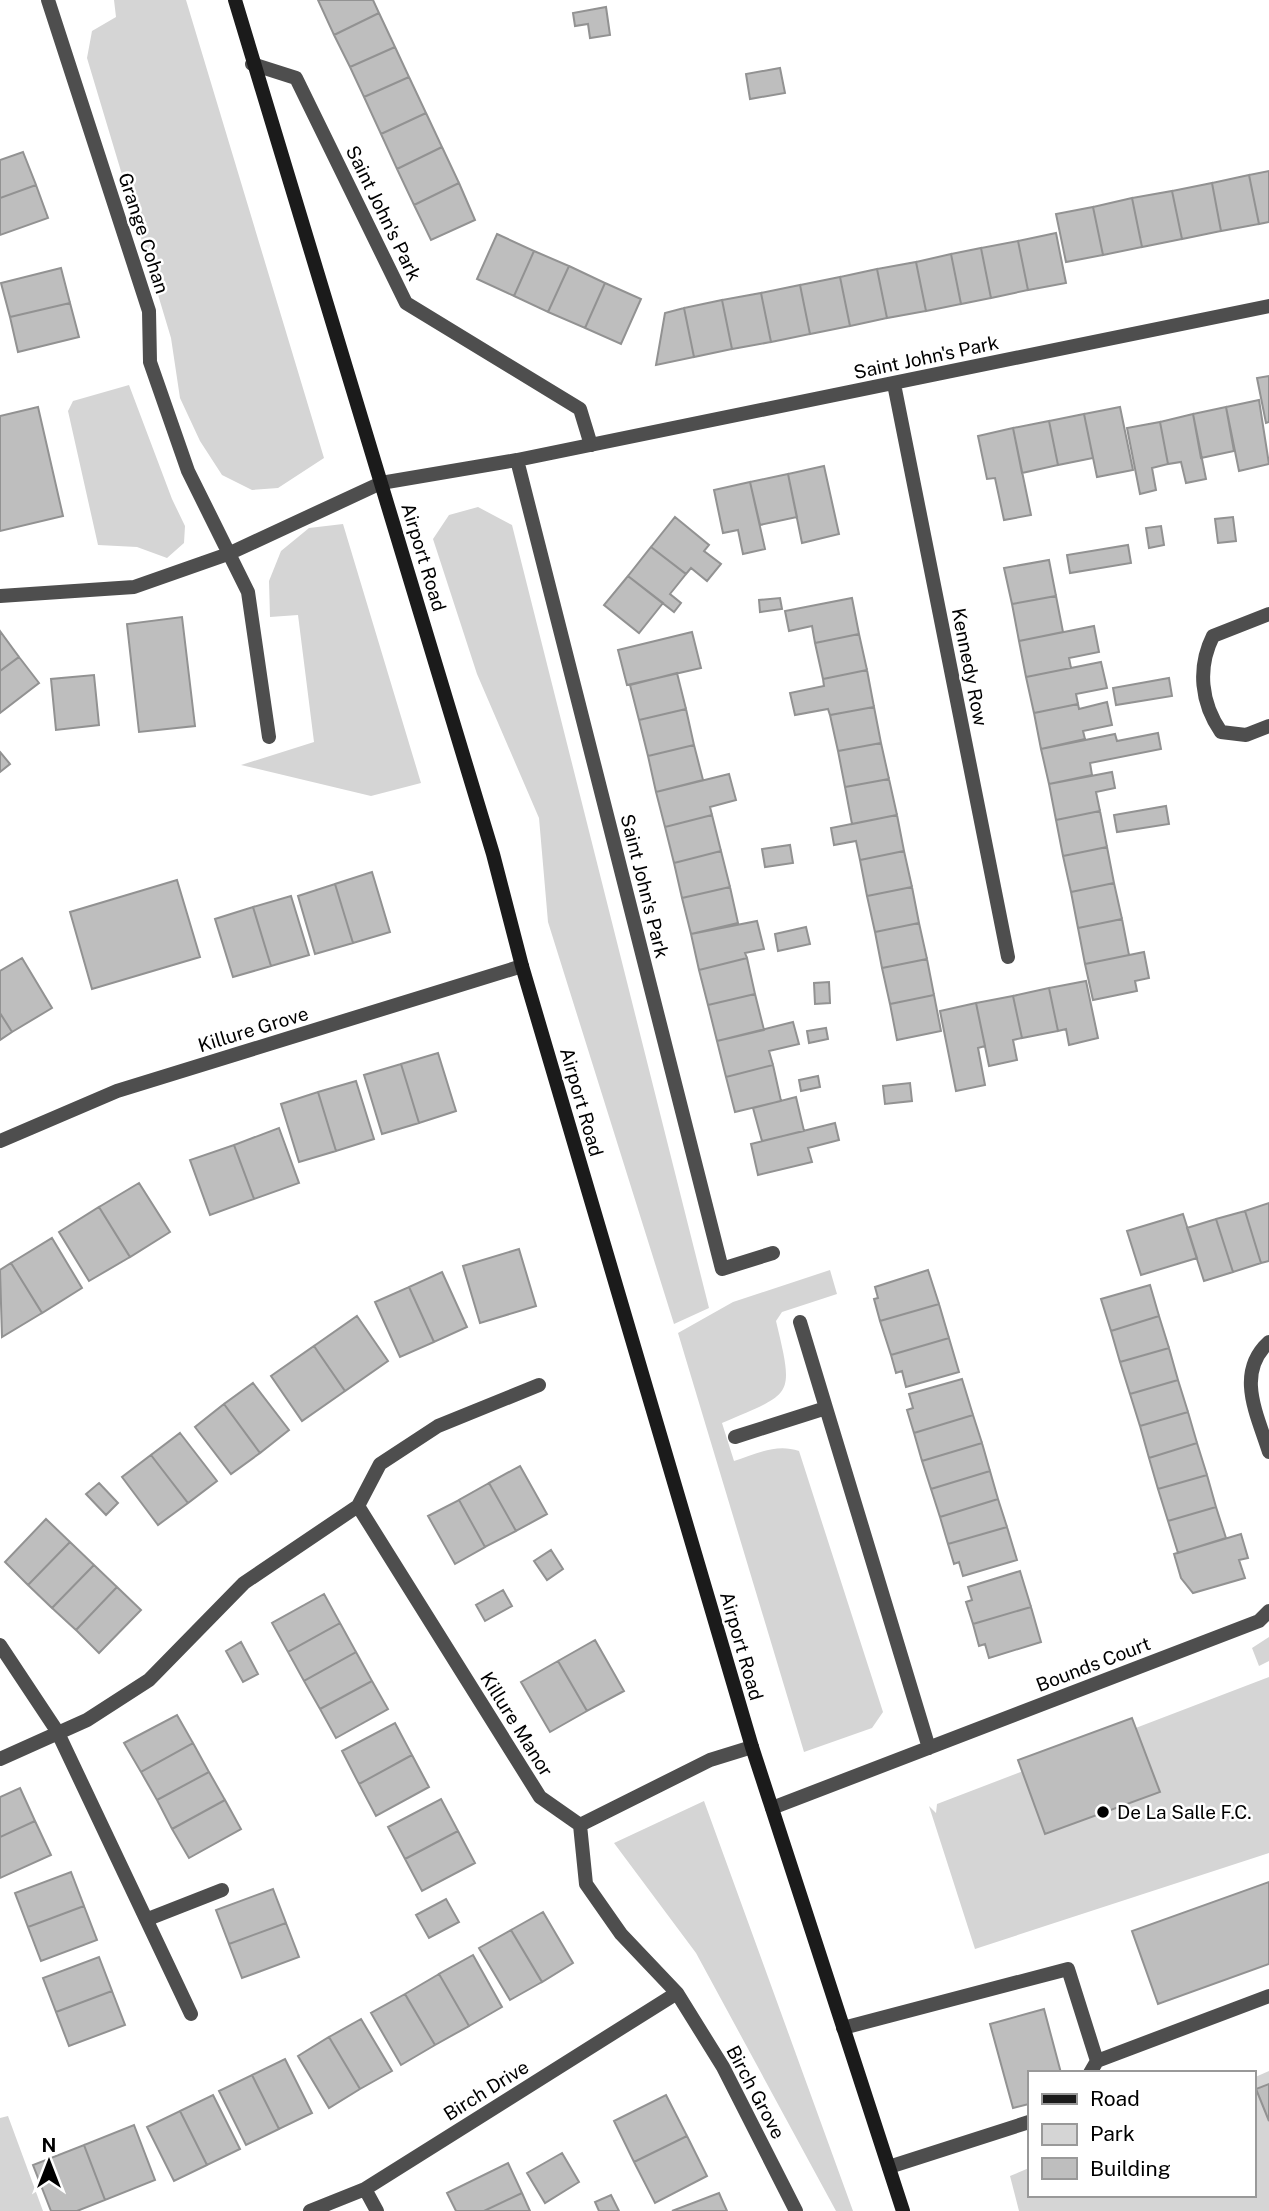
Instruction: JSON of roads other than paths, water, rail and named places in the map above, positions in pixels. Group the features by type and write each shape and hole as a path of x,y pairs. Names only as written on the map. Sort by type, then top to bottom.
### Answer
{"main road":[{"name":"Airport Road","path":"235,0 252,64 493,854 522,966 752,1747 903,2211"}],"street":[{"name":"Grange Cohan","path":"48,0 149,311 149,362 188,471 248,592 269,737"},
{"name":"Saint John's Park","path":"252,64 296,78 406,303 580,409 591,445"},
{"name":"Saint John's Park","path":"381,483 517,460 1269,306"},
{"name":"Kennedy Row","path":"894,384 1008,957"},
{"name":"Saint John's Park","path":"517,460 722,1269 773,1253"},
{"path":"0,596 134,587 228,554 381,483"},
{"path":"1269,614 1213,636 1203,656 1203,687 1208,713 1221,732 1246,735 1269,726"},
{"name":"Killure Grove","path":"0,1141 117,1091 522,966"},
{"path":"800,1322 929,1748"},
{"path":"1269,1342 1255,1355 1249,1389 1269,1452"},
{"path":"0,1759 57,1731 87,1720 149,1680 244,1583 358,1506 380,1464 438,1426 539,1385"},
{"path":"734,1437 825,1408"},
{"name":"Killure Manor","path":"358,1506 540,1797 580,1825"},
{"name":"Bounds Court","path":"772,1808 1259,1621 1269,1611"},
{"path":"0,1645 57,1731 191,2014"},
{"path":"580,1825 710,1760 752,1747"},
{"name":"Birch Grove","path":"580,1825 586,1884 621,1934 677,1993 723,2067 796,2211"},
{"path":"148,1919 222,1890"},
{"path":"844,2028 1068,1969 1094,2067 1269,1996"},
{"name":"Birch Drive","path":"310,2211 365,2189 677,1993"},
{"path":"889,2167 1028,2122"},
{"path":"365,2189 377,2211"}],"place":[{"name":"De La Salle F.C.","path":"1103,1812"}]}
